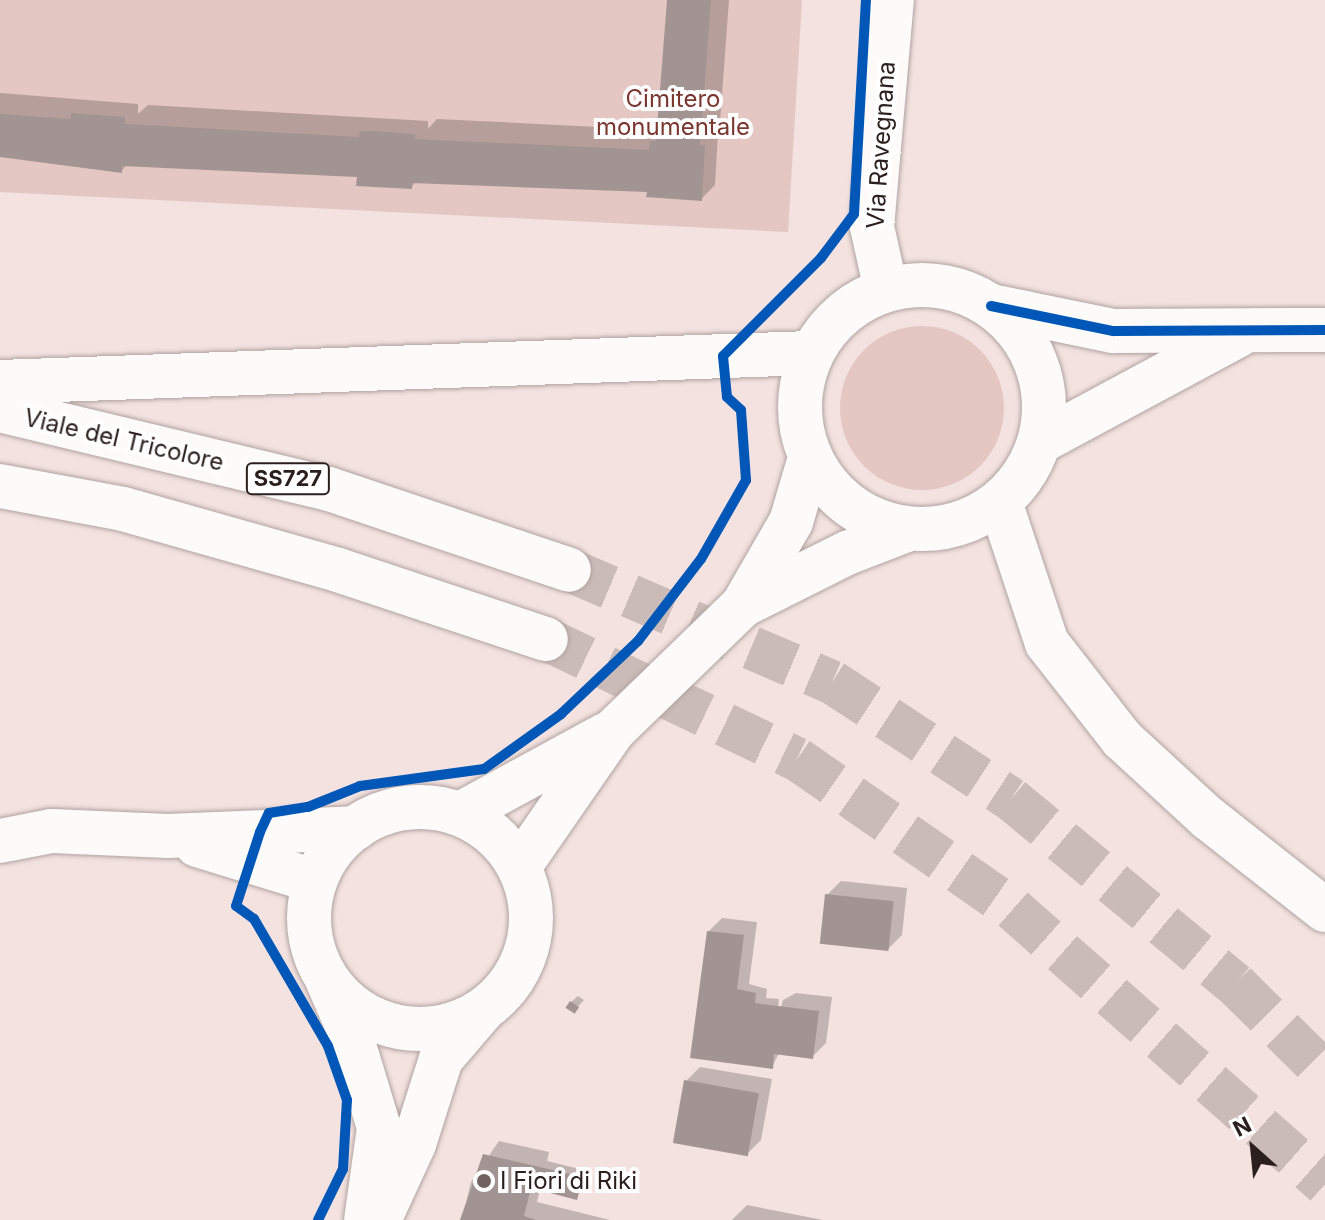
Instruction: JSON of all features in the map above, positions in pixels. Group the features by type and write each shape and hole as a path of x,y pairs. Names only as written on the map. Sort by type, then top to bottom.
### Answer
{"main road":[{"name":"Via Ravegnana","path":"886,290 872,227 892,0"},
{"path":"991,306 1020,332 1038,366 1045,404 1040,442 1025,475 1000,502 973,519 941,529 909,529 878,522 850,507 827,485 810,458 800,424 801,388 811,353 831,326 856,304 886,290 922,285 958,290 991,306 1113,331 1241,334 1325,330"},
{"path":"1040,442 1241,334"},
{"path":"0,382 811,353"},
{"name":"Viale del Tricolore","path":"0,410 329,489 569,570"},
{"path":"519,867 613,731 743,605 791,522 810,458"},
{"path":"0,486 123,509 338,570 546,639"},
{"path":"1000,502 1047,643 1122,739 1208,818 1325,910"},
{"path":"0,509 123,509"},
{"path":"743,605 847,553 909,529"},
{"path":"460,814 613,731"},
{"path":"0,841 52,831 168,836 356,828 400,810 424,807 460,814 504,844 519,867 530,897 531,930 523,962 506,990 482,1011 441,1059 414,1144 379,1220"},
{"path":"356,828 331,851 315,881 308,916 313,950 351,1035 379,1128 366,1220"},
{"path":"168,836 315,881"},
{"path":"328,982 352,1007 393,1025 416,1030 450,1026 482,1011"}],"green space":[{"name":"Cimitero monumentale","path":"0,0 802,0 788,232 0,192"},
{"path":"922,326 953,332 980,350 998,377 1004,408 998,439 980,466 953,484 922,490 891,484 864,466 846,439 840,408 846,377 864,350 891,332"}],"building":[{"path":"667,0 711,0 700,145 705,145 702,201 646,197 647,192 412,183 412,189 356,186 357,177 122,166 122,173 0,157 0,114 70,119 71,113 125,117 125,124 359,137 360,131 370,131 415,134 415,139 649,150 650,141 656,141"},
{"path":"825,894 894,901 888,951 820,944"},
{"path":"707,931 744,935 737,989 756,993 755,1003 819,1011 813,1059 774,1054 773,1069 690,1058"},
{"path":"570,1001 579,1007 575,1014 566,1008"},
{"path":"684,1080 759,1093 748,1156 673,1143"},
{"path":"483,1154 583,1177 577,1200 531,1188 524,1216 536,1220 460,1220"}],"tunnel":[{"path":"569,570 832,682 1011,799 1235,984 1325,1073"},
{"path":"546,639 797,759 1013,909 1325,1184"}],"cycle path":[{"path":"318,1220 343,1169 347,1100 328,1046 254,919 236,906 260,832 269,813 308,807 360,786 484,769 561,714 638,641 701,559 746,480 741,410 727,397 723,356 821,258 854,214 866,0"},
{"path":"991,306 1113,331 1325,330"}],"place":[{"name":"I Fiori di Riki","path":"484,1181"}]}
